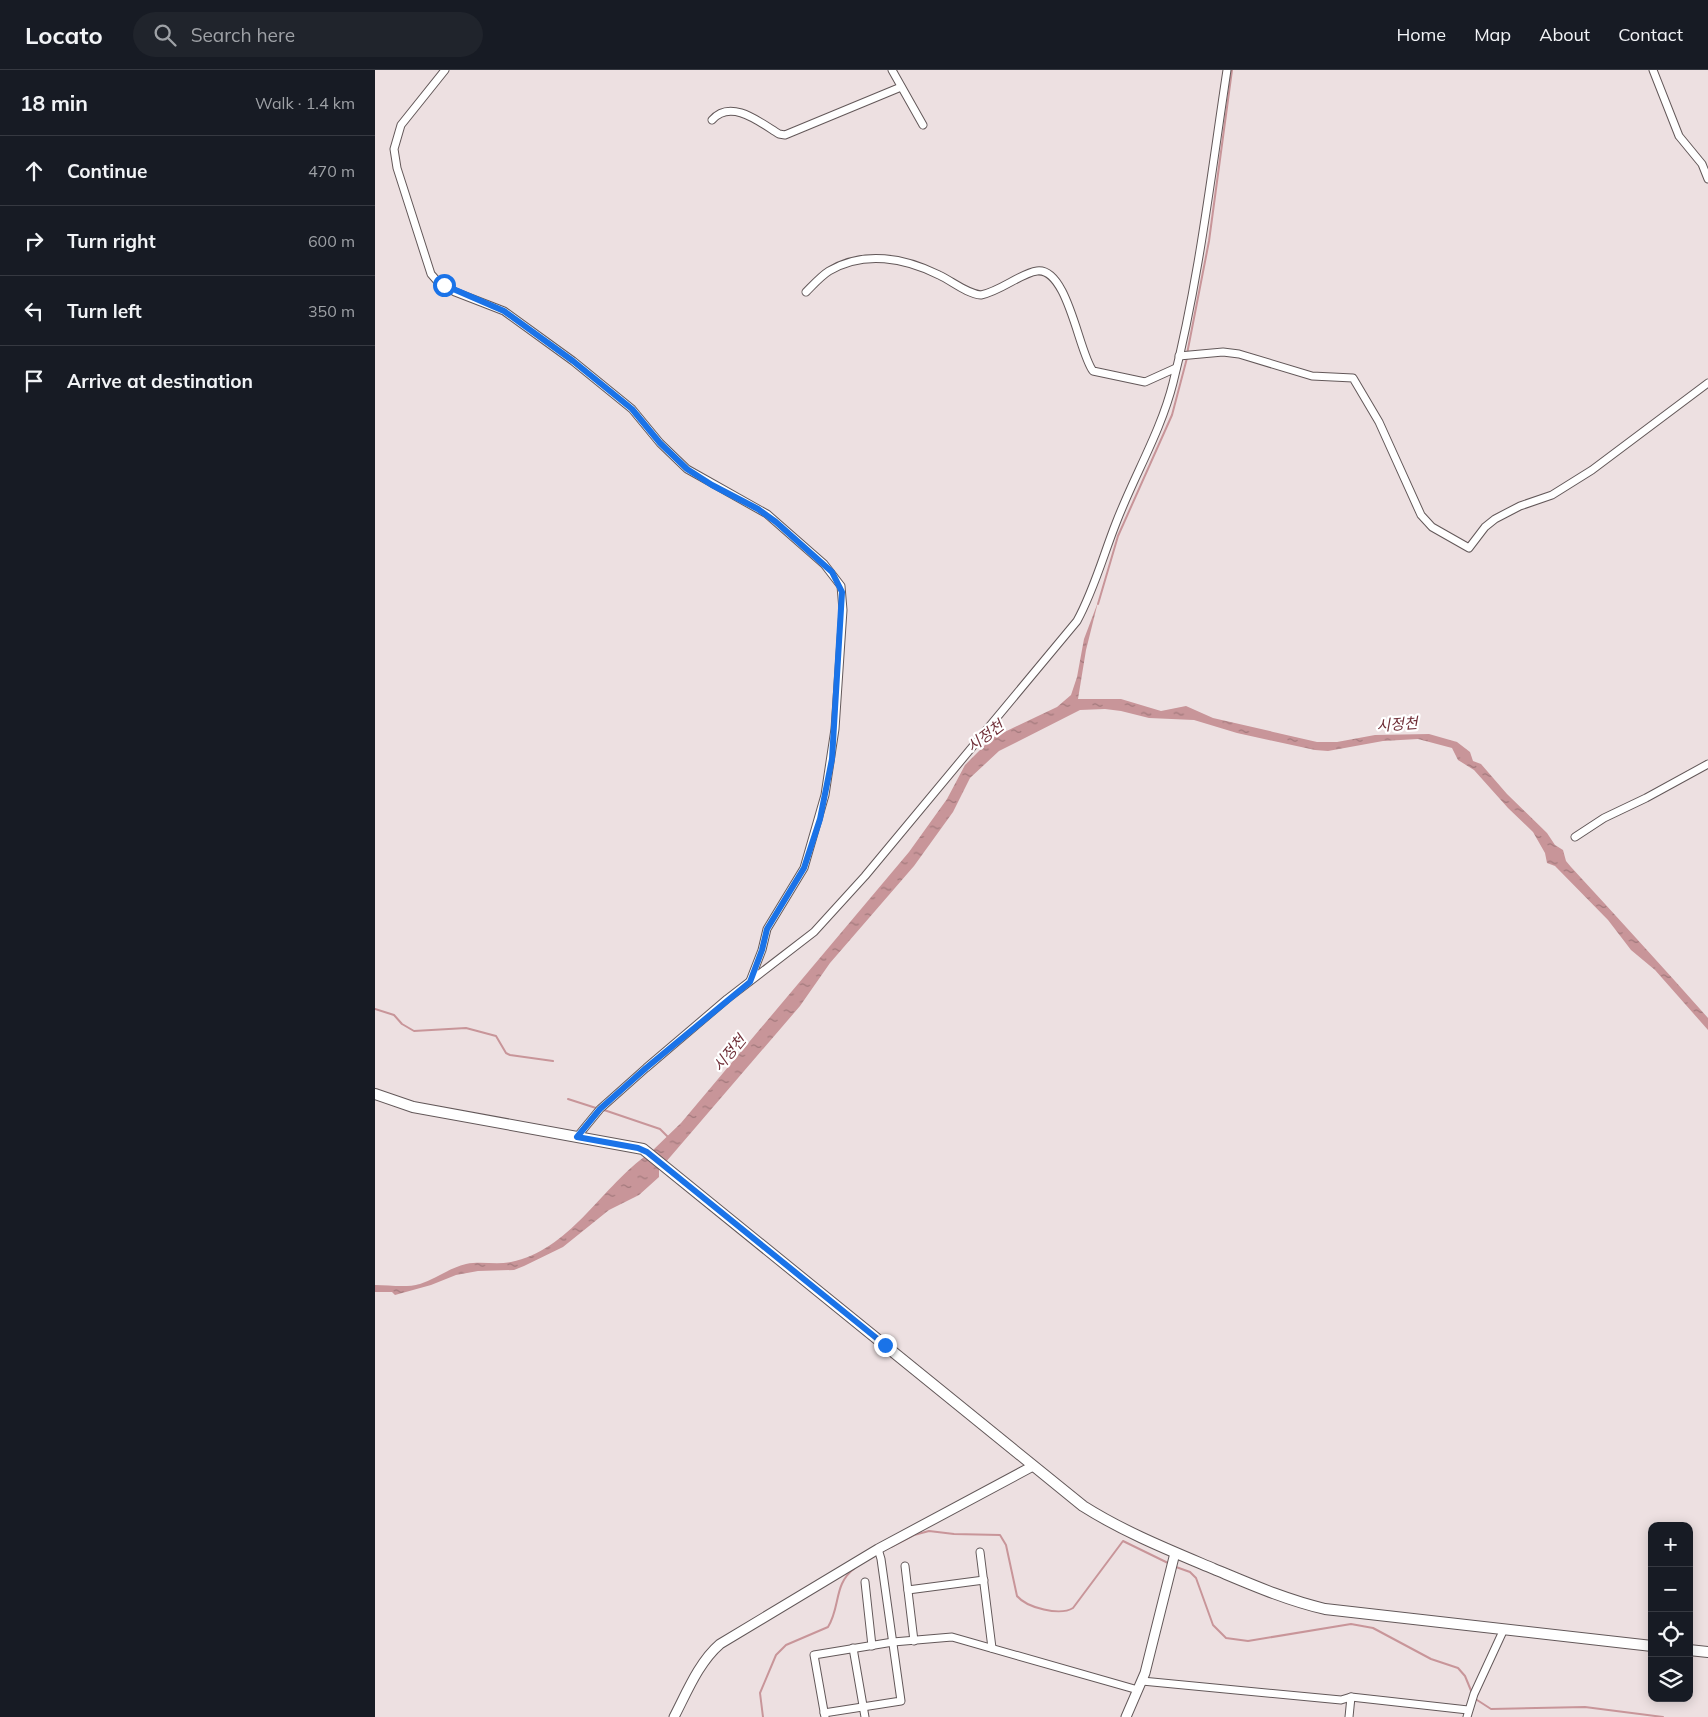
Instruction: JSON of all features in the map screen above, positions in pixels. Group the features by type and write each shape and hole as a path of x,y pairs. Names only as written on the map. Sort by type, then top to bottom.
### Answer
{"main road":[{"path":"375,1094 406,1106 638,1148 647,1152 1033,1466 1096,1514 1175,1553 1276,1594 1312,1606 1648,1646"},
{"path":"1693,1650 1708,1652"}],"street":[{"path":"445,70 401,126 393,149 397,168 431,274 438,282 455,292 504,311 573,361 632,409 660,443 687,469 767,514 825,564 841,586 843,610 835,720 825,796 804,868 767,929 762,950 750,982"},
{"path":"892,70 923,125"},
{"path":"577,1137 600,1109 646,1068 750,982 804,942 849,894 1077,621 1167,404 1195,285 1227,70"},
{"path":"1653,70 1679,136 1702,164 1708,179"},
{"path":"712,120 723,112 739,112 779,134 785,135 901,87"},
{"path":"806,292 828,272 845,264 868,258 898,260 919,265 981,295 1006,286 1029,273 1041,271 1049,276 1063,293 1093,371 1145,382 1176,368"},
{"path":"1179,356 1223,352 1239,354 1312,376 1353,378 1379,422 1421,515 1432,527 1469,548 1485,526 1495,519 1520,506 1552,495 1592,470 1708,384"},
{"path":"1575,838 1605,818 1708,764"},
{"path":"675,1717 699,1670 713,1650 720,1644 878,1549 1033,1466"},
{"path":"878,1549 881,1559 893,1642 901,1701 825,1715 814,1655 893,1642 952,1637 1138,1690"},
{"path":"980,1552 992,1648"},
{"path":"1126,1717 1142,1681 1175,1553"},
{"path":"905,1566 914,1641"},
{"path":"907,1590 984,1580"},
{"path":"865,1582 872,1646"},
{"path":"1142,1681 1341,1700 1351,1697 1467,1713 1504,1629"},
{"path":"853,1648 865,1717"},
{"path":"1349,1717 1351,1697"}],"water":[{"path":"1098,602 1086,650 1078,699 1121,699 1161,711 1186,706 1213,718 1317,742 1337,742 1375,735 1429,734 1457,742 1470,752 1473,761 1481,764 1507,794 1547,833 1555,845 1563,850 1566,861 1571,867 1708,1018 1708,1030 1655,970 1631,950 1608,920 1555,866 1547,863 1545,853 1533,832 1508,808 1474,770 1458,760 1452,748 1418,739 1383,741 1328,751 1315,750 1237,733 1194,720 1149,718 1105,709 1080,710 999,751 970,778 953,812 914,866 830,963 800,1006 665,1163 652,1151 681,1123 909,852 947,799 965,765 992,738 1057,707 1071,695 1077,677 1084,639"},
{"path":"644,1157 659,1169 659,1177 639,1195 609,1210 563,1247 514,1270 478,1271 456,1275 431,1285 395,1295 392,1292 375,1292 375,1285 415,1285 466,1264 505,1263 532,1255 550,1245 567,1232 628,1170"}],"waterway":[{"path":"1187,354 1209,241 1232,70"},
{"path":"1098,604 1118,536 1172,415 1187,358"},
{"path":"375,1009 394,1015 402,1024 414,1031 466,1028 496,1036 506,1053 510,1055 553,1061"},
{"path":"568,1099 596,1108"},
{"path":"604,1110 660,1129 668,1137"},
{"path":"891,1547 914,1535 929,1531 954,1534 1000,1535 1006,1545 1017,1596 1028,1604 1052,1611 1073,1608 1123,1541 1168,1563"},
{"path":"1176,1567 1190,1572 1196,1578 1213,1625 1226,1638 1248,1641 1351,1624 1373,1628 1431,1659 1458,1668 1465,1676 1472,1693"},
{"path":"763,1717 760,1693 776,1655 786,1645 828,1627 835,1611 843,1581 855,1568"},
{"path":"1474,1698 1491,1709 1585,1707 1663,1717"}],"route":[{"path":"444,285 455,292 504,311 609,388 632,409 660,443 687,469 712,485 767,514 825,564 841,586 843,610 835,729 825,796 804,868 767,929 762,950 750,982 727,999 600,1109 577,1137 643,1149 885,1345"}],"water label":[{"name":"시정천","path":"1397,724"},
{"name":"시정천","path":"985,736"},
{"name":"시정천","path":"729,1053"}]}
